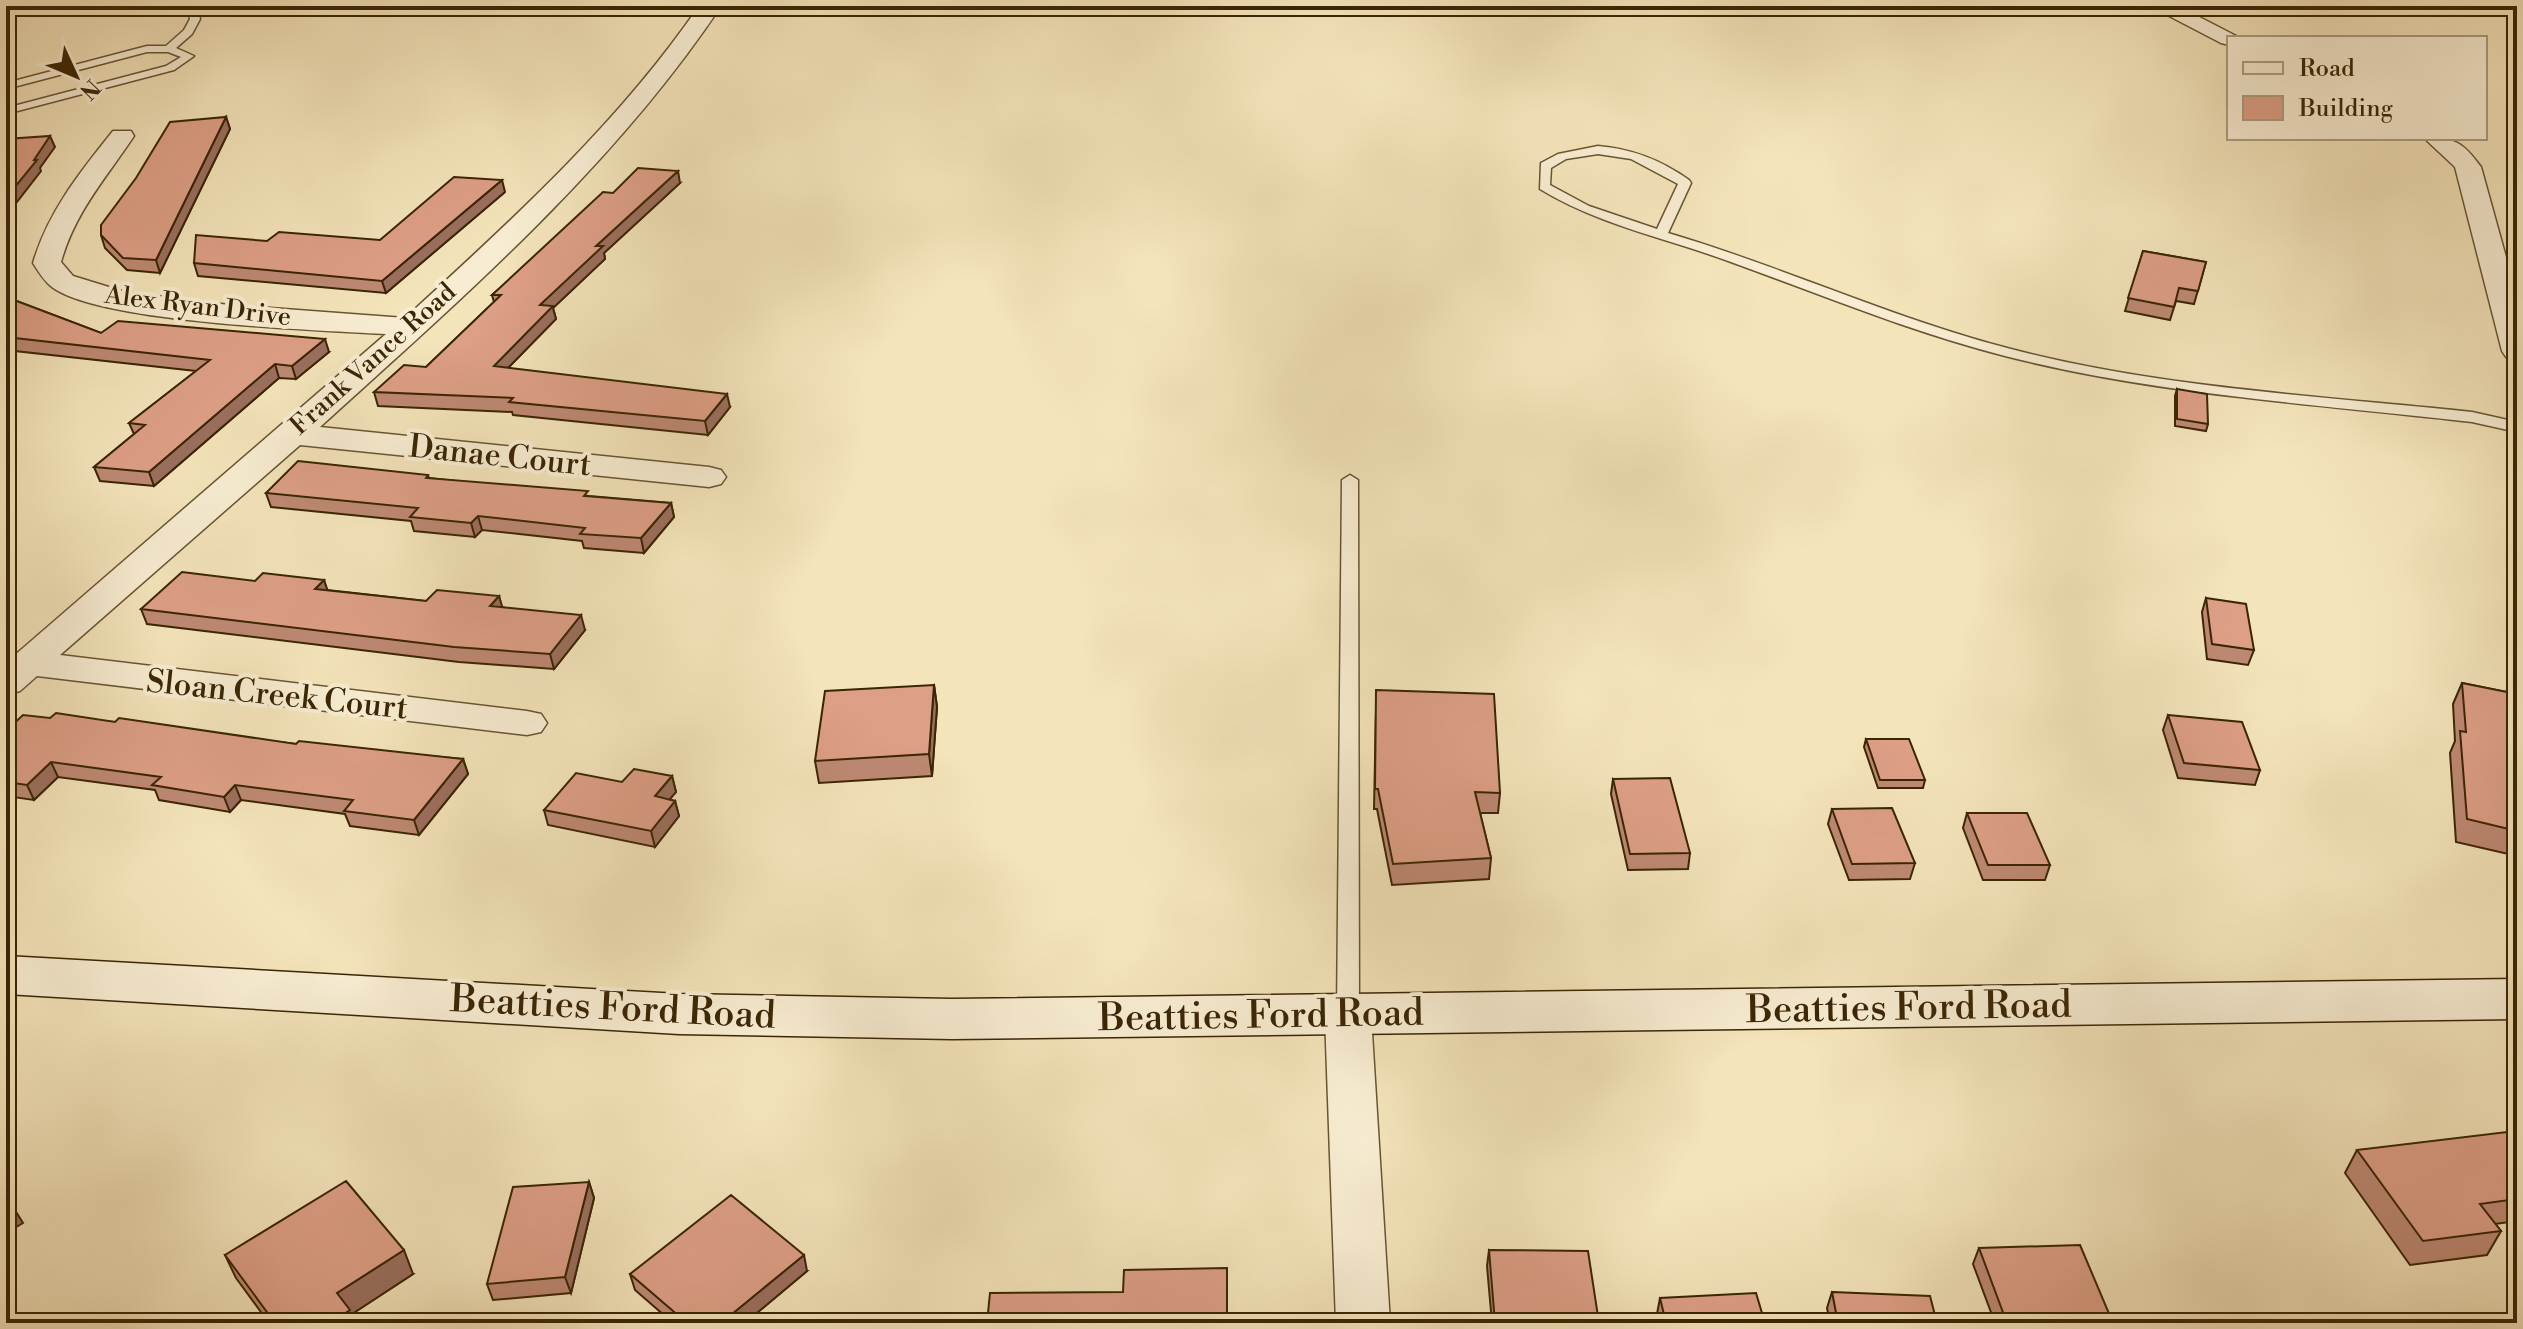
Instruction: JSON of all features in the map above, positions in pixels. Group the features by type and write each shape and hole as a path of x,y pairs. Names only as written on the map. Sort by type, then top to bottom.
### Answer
{"main road":[{"name":"Beatties Ford Road","path":"6,975 679,1014 952,1019 2517,999"}],"street":[{"name":"Frank Vance Road","path":"17,673 413,327 601,144 656,83 710,6"},
{"path":"2161,6 2227,37"},
{"name":"Alex Ryan Drive","path":"122,136 83,185 52,240 47,263 64,283 98,296 147,304 413,327"},
{"path":"2439,140 2460,156 2468,167 2517,351"},
{"name":"Danae Court","path":"291,434 709,477"},
{"name":"Sloan Creek Court","path":"17,673 527,723"},
{"path":"1348,1016 1363,1323"}],"lane":[{"path":"169,49 188,32 195,19 192,6"},
{"path":"6,86 147,49 169,49 189,56 170,68 6,111"},
{"path":"1661,234 1685,183 1671,171 1623,152 1593,149 1562,154 1545,166 1544,186 1564,200 1886,317 2052,363 2194,386 2472,417 2517,427"},
{"path":"1348,1016 1350,480"}],"building":[{"path":"226,117 156,260 123,258 101,235 101,225 136,178 170,122"},
{"path":"50,136 34,160 37,160 6,198 6,139"},
{"path":"638,168 678,171 596,246 603,246 540,305 553,306 494,366 727,394 705,421 509,402 513,398 374,392 404,365 426,367 501,295 492,295 603,192 613,193"},
{"path":"454,177 502,180 382,281 194,263 196,235 267,241 279,232 380,240"},
{"path":"2143,251 2206,262 2198,291 2179,288 2174,307 2128,298"},
{"path":"6,297 101,333 118,321 325,339 292,366 275,364 149,472 94,467 145,425 129,423 210,360 6,337"},
{"path":"2177,389 2207,394 2208,424 2177,419"},
{"path":"298,461 428,475 426,478 588,491 584,496 671,503 641,538 580,534 585,528 478,516 471,523 410,517 418,508 266,493"},
{"path":"182,572 255,581 263,573 324,580 315,589 426,601 437,590 499,596 490,606 581,615 550,654 454,647 141,609"},
{"path":"2206,598 2246,604 2254,650 2212,644"},
{"path":"2462,683 2517,694 2517,831 2467,819 2460,731 2466,732"},
{"path":"934,685 929,754 815,761 825,691"},
{"path":"1376,690 1494,694 1500,793 1475,792 1491,858 1393,864 1378,789 1375,789"},
{"path":"56,713 115,722 119,718 296,744 299,741 463,759 414,820 344,811 353,800 235,785 224,797 152,785 161,777 51,762 27,785 6,782 6,731 23,715 50,718"},
{"path":"2168,715 2242,722 2260,770 2184,763"},
{"path":"1866,739 1909,739 1925,780 1880,780"},
{"path":"634,769 672,776 655,796 675,801 651,831 544,810 576,773 622,782"},
{"path":"1670,778 1690,853 1630,854 1613,779"},
{"path":"1892,808 1915,863 1852,864 1832,809"},
{"path":"1967,813 2027,813 2050,865 1988,865"},
{"path":"2507,1132 2517,1144 2517,1199 2480,1204 2501,1231 2423,1241 2357,1150"},
{"path":"346,1181 404,1250 337,1293 350,1310 330,1323 275,1323 225,1255"},
{"path":"589,1182 565,1277 487,1284 513,1187"},
{"path":"731,1195 804,1255 721,1323 687,1323 630,1274"},
{"path":"6,1196 13,1207 6,1211"},
{"path":"2080,1245 2113,1323 2007,1323 1979,1248"},
{"path":"1489,1250 1588,1251 1599,1323 1495,1323"},
{"path":"1227,1268 1227,1323 987,1323 990,1293 1123,1292 1124,1270"},
{"path":"1832,1292 1930,1296 1937,1323 1838,1323"},
{"path":"1756,1293 1765,1323 1666,1323 1660,1298"}]}
